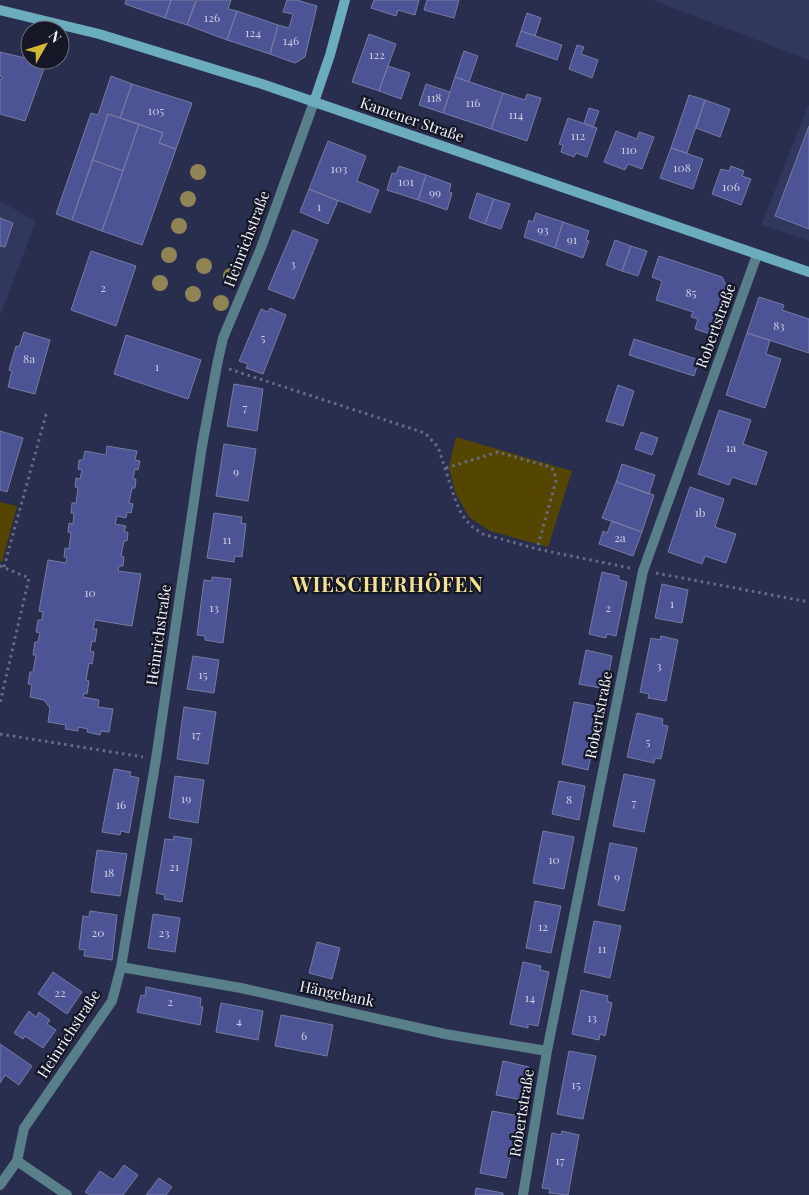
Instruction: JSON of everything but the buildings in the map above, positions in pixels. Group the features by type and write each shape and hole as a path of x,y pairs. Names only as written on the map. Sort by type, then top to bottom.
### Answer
{"main road":[{"path":"314,102 330,55 345,0"},
{"name":"Kamener Straße","path":"0,10 99,34 262,84 809,272"}],"street":[{"name":"Heinrichstraße","path":"0,1185 17,1161 24,1128 112,1001 121,967 156,759 202,446 223,338 261,248 314,102"},
{"name":"Robertstraße","path":"523,1195 547,1051 643,571 758,255"},
{"name":"Hängebank","path":"121,967 241,988 445,1034 547,1051"},
{"path":"17,1161 67,1195"}],"path":[{"path":"217,366 426,434 438,447 459,508 471,526 483,534 537,549 586,559"},
{"path":"0,703 29,578 2,567 47,411"},
{"path":"446,468 498,452 550,467 554,471 556,481 537,549"},
{"path":"691,580 809,602"},
{"path":"0,734 107,753 156,759"}],"shaded area":[{"path":"809,0 809,60 655,1"},
{"path":"809,104 809,241 761,225"},
{"path":"0,201 36,221 0,316"},
{"path":"456,437 572,471 548,547 490,531 469,517 455,492 449,467"},
{"path":"0,502 17,506 2,562 0,561"}],"district":[{"name":"WIESCHERHÖFEN","path":"388,585"}]}
